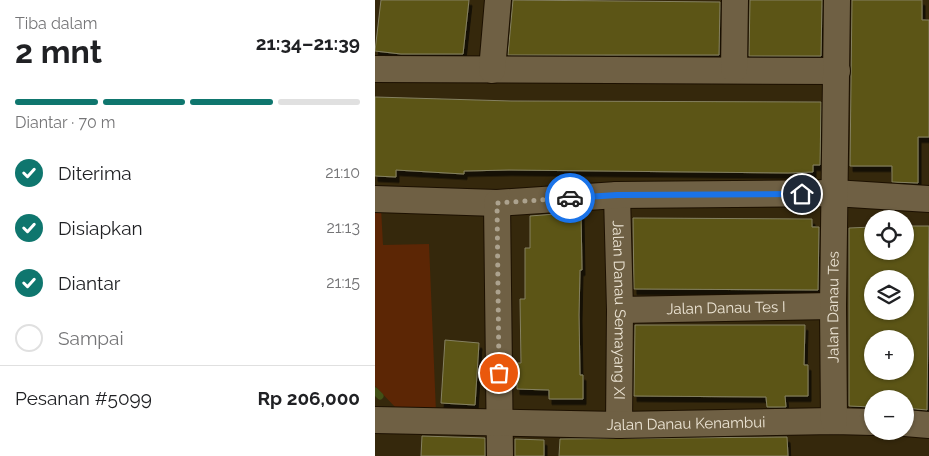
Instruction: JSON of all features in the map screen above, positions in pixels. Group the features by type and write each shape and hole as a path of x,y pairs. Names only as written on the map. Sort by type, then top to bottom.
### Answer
{"street":[{"path":"493,70 497,0"},
{"path":"734,69 735,0"},
{"name":"Jalan Danau Tes","path":"834,420 833,306 837,0"},
{"path":"375,69 734,69 837,71"},
{"path":"375,200 497,203 617,195 834,193 929,199"},
{"name":"Jalan Danau Semayang XI","path":"617,195 620,310 619,425"},
{"path":"497,203 500,456"},
{"name":"Jalan Danau Tes I","path":"620,310 833,306"},
{"name":"Jalan Danau Kenambui","path":"380,415 499,423 619,425 834,420 864,422"},
{"path":"914,424 929,424"}],"shaded area":[{"path":"375,208 381,208 383,245 429,244 436,412 397,409 375,386"}],"building":[{"path":"381,0 469,0 463,54 401,54 375,51"},
{"path":"513,0 720,2 719,55 508,55"},
{"path":"750,0 822,0 821,56 749,56"},
{"path":"852,0 922,0 922,20 929,20 929,137 918,137 918,183 892,182 892,166 850,166"},
{"path":"375,97 511,101 821,102 820,165 813,165 813,172 788,173 509,170 464,171 464,174 396,170 396,177 375,176"},
{"path":"581,212 582,270 580,270 579,315 580,375 583,375 583,399 549,399 549,390 517,389 517,363 521,363 520,299 525,299 525,248 530,248 530,216"},
{"path":"633,218 812,219 812,227 819,227 818,290 634,289"},
{"path":"914,226 929,226 927,410 914,409 914,390 864,390 864,407 849,406 849,228 864,227 864,260 914,260"},
{"path":"635,325 805,325 804,365 808,365 808,396 785,396 786,407 767,407 766,397 634,396"},
{"path":"445,340 479,343 475,405 441,403"},
{"path":"422,436 485,438 485,456 421,456"},
{"path":"787,437 788,456 559,456 560,439"},
{"path":"515,439 544,440 544,456 515,456"}],"waterway":[{"path":"375,391 380,396"}],"way so far":[{"path":"499,373 497,203 570,198"}],"route":[{"path":"570,198 617,195 802,194"}]}
